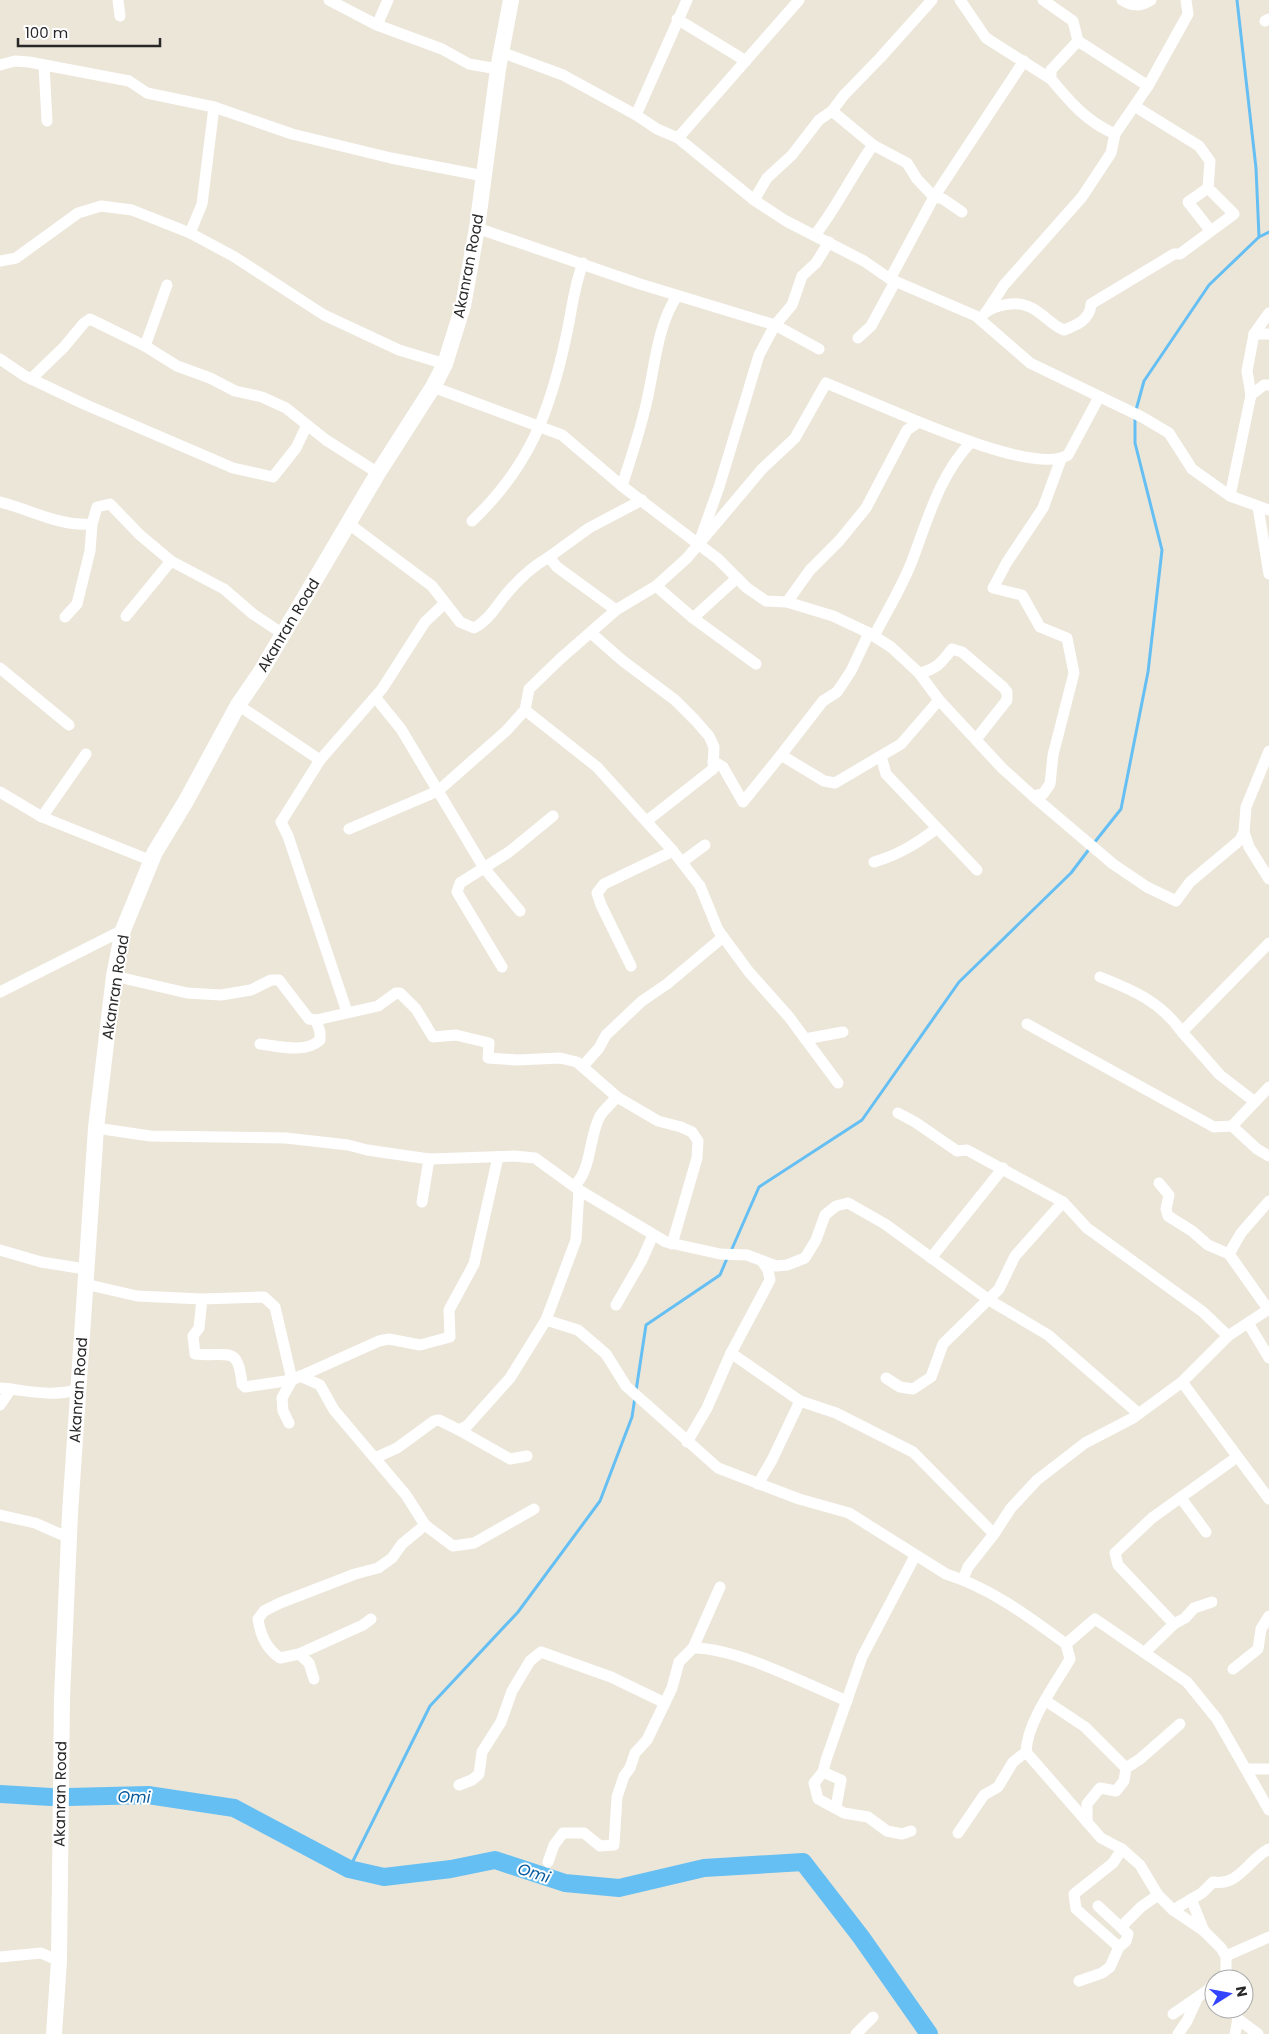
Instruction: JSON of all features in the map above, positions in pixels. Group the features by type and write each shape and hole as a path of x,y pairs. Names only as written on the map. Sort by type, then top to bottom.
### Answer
{"main road":[{"name":"Akanran Road","path":"54,2034 58,1961 62,1698 69,1538 85,1277 96,1128 114,976 123,930 152,861 238,705 283,634 378,473 433,387 445,364 463,306 477,228 498,70 511,0"}],"street":[{"path":"118,0 120,16"},
{"path":"329,0 377,25 442,49 469,64 498,70"},
{"path":"377,25 388,0"},
{"path":"636,115 687,0"},
{"path":"678,138 799,0"},
{"path":"754,200 767,178 792,155 819,120 832,111 844,95 932,0"},
{"path":"960,0 986,38 1051,79 1074,107 1099,128 1115,134"},
{"path":"1043,0 1073,21 1078,41 1148,86"},
{"path":"1122,0 1134,6 1151,0"},
{"path":"983,315 1004,285 1082,197 1111,153 1115,134 1136,107 1188,14 1186,0"},
{"path":"677,19 746,61"},
{"path":"1051,79 1051,70 1078,41"},
{"path":"501,52 564,75 636,115 657,129 678,138 754,200 786,221 864,262 892,281 976,316 983,315 1007,304 1028,306 1057,328 1064,330 1082,323 1090,311 1091,304 1174,254 1180,254 1234,214 1208,188 1210,161 1199,146 1136,107"},
{"path":"0,64 15,61 129,81 147,93 214,107 292,134 390,158 484,176"},
{"path":"858,338 871,326 934,197 1024,61"},
{"path":"44,65 47,121"},
{"path":"190,233 202,204 214,107"},
{"path":"832,111 873,145 907,163 934,197 943,199 962,212"},
{"path":"815,235 836,209 852,174 873,145"},
{"path":"1208,188 1188,202 1210,230"},
{"path":"0,261 16,258 78,213 101,206 132,210 190,233 233,256 324,315 399,350 445,364"},
{"path":"477,228 677,296 775,325 819,349"},
{"path":"698,545 725,470 756,363 775,325 792,305 802,276 816,263 829,242"},
{"path":"472,521 491,503 528,451 542,426 556,385 568,331 574,285 583,263"},
{"path":"145,346 167,286"},
{"path":"622,486 648,400 664,324 670,306 677,296"},
{"path":"1230,496 1251,395 1248,370 1254,334 1269,313"},
{"path":"983,315 1030,363 1137,415 1169,433 1192,470 1230,496 1263,509 1269,574"},
{"path":"31,379 90,319 145,346 176,366 210,378 235,391 262,397 286,408 326,440 378,473"},
{"path":"1254,334 1269,334"},
{"path":"0,359 31,379 232,468 273,477 296,448 307,425"},
{"path":"349,829 438,791 506,732 526,710 529,690 560,658 616,610 656,586 687,558 762,469 795,438 826,383 970,442 1033,459 1061,459 1068,455 1099,397"},
{"path":"1251,395 1264,385 1269,385"},
{"path":"433,387 562,435 622,486 718,560 737,578 766,600 787,602 833,616 872,634 891,647 919,673 940,700 977,738 1002,768 1113,864 1147,887 1176,901 1190,882 1244,840"},
{"path":"787,602 810,570 839,541 866,508 907,430 919,422"},
{"path":"713,761 722,767 742,802 823,701 837,692 851,671 912,562 933,500 958,456 970,442"},
{"path":"1033,796 1043,794 1050,784 1052,755 1074,673 1072,653 1067,638 1040,627 1022,595 993,588 1007,562 1043,508 1061,459"},
{"path":"349,524 432,586 444,604 460,622 474,628 484,623 505,596 531,569 589,528 642,500"},
{"path":"0,502 19,506 23,511 49,518 92,524"},
{"path":"64,617 77,604 90,551 92,524 97,507 110,504 140,534 171,560 224,589 254,614 283,634"},
{"path":"549,557 557,567 616,610"},
{"path":"126,616 171,560"},
{"path":"693,618 737,578"},
{"path":"656,586 693,618 750,662 756,664"},
{"path":"347,1012 288,836 281,822 320,760 375,697 425,622 444,604"},
{"path":"591,633 623,661 675,700 709,736 714,747 713,769 648,820"},
{"path":"919,673 931,671 940,664 952,648 962,652 1003,686 1007,692 1007,700 977,738"},
{"path":"0,668 69,725"},
{"path":"375,697 397,722 484,868 520,911"},
{"path":"781,755 824,781 835,783 901,744 940,700"},
{"path":"238,705 320,760"},
{"path":"526,710 597,767 648,820 674,851 700,886 723,937 749,972 789,1017 838,1083"},
{"path":"1269,751 1246,807 1244,840 1269,880"},
{"path":"42,817 86,754"},
{"path":"881,756 886,774 936,829 977,870"},
{"path":"2,798 42,817 152,861"},
{"path":"502,967 457,892 460,883 509,852 553,816"},
{"path":"874,862 915,846 936,829"},
{"path":"682,862 705,845"},
{"path":"631,966 600,905 597,893 604,884 674,851"},
{"path":"0,992 123,930"},
{"path":"583,1066 599,1048 606,1035 642,1001 667,984 723,937"},
{"path":"1182,1032 1269,943"},
{"path":"114,976 187,994 221,995 251,990 271,980 279,980 310,1018 316,1020 378,1006 396,993 400,993 416,1010 433,1037 456,1035 489,1043 488,1058 517,1060 560,1058 583,1066 617,1097 658,1121 692,1132 698,1141 697,1158 672,1244"},
{"path":"1100,977 1130,989 1156,1003 1172,1018 1220,1075 1255,1102"},
{"path":"260,1044 294,1048 315,1044 320,1040 320,1032 316,1020"},
{"path":"1027,1024 1214,1127 1232,1126 1269,1087"},
{"path":"805,1039 843,1032"},
{"path":"459,1430 467,1426 510,1378 546,1320 576,1240 577,1188 583,1177 590,1140 599,1116 617,1097"},
{"path":"898,1113 915,1122 957,1151 967,1150 1063,1202 1087,1228 1203,1312 1228,1336"},
{"path":"1232,1126 1257,1149 1269,1156"},
{"path":"96,1128 150,1136 286,1138 348,1145 367,1150 429,1159 536,1158 577,1188 653,1235 672,1244 720,1254 747,1255 776,1266 787,1265 805,1258 816,1240 825,1215 836,1206 848,1203 885,1224 988,1300 1048,1334 1138,1412"},
{"path":"202,1300 199,1328 193,1336 195,1354 212,1357 229,1354 234,1356 240,1364 242,1384 245,1387 296,1378 379,1341 389,1339 420,1345 450,1336 449,1310 474,1264 498,1157"},
{"path":"422,1202 429,1159"},
{"path":"931,1258 1003,1168"},
{"path":"963,1579 968,1567 994,1534 1011,1508 1037,1480 1085,1443 1133,1418 1138,1412 1182,1382 1228,1336 1269,1309 1229,1254 1208,1245 1192,1230 1168,1216 1166,1209 1169,1195 1159,1183"},
{"path":"1229,1254 1241,1233 1269,1200"},
{"path":"886,1378 900,1387 914,1389 931,1377 943,1344 999,1289 1015,1256 1063,1202"},
{"path":"616,1305 642,1260 653,1235"},
{"path":"0,1250 41,1262 137,1296 202,1300 264,1297 275,1307 296,1378"},
{"path":"688,1442 707,1408 731,1353 770,1280 768,1270 762,1261"},
{"path":"546,1320 578,1330 606,1354 626,1386 718,1468 827,1509 849,1513 946,1574 963,1579 1018,1608 1066,1644 1070,1659 1031,1728 1026,1742 1026,1752 1069,1800 1087,1824 1101,1838 1122,1849 1140,1865 1158,1895 1173,1910 1204,1931 1226,1956 1226,1969"},
{"path":"1248,1323 1269,1358"},
{"path":"731,1353 800,1401 836,1413 913,1452 994,1534"},
{"path":"289,1423 283,1410 282,1398 296,1378"},
{"path":"296,1378 320,1385 334,1410 406,1495 425,1525 453,1546 474,1543 534,1509"},
{"path":"1182,1382 1269,1499"},
{"path":"0,1404 5,1388 43,1392 51,1395 78,1390"},
{"path":"758,1484 772,1460 800,1401"},
{"path":"375,1458 397,1448 434,1421 439,1420 510,1458 528,1456"},
{"path":"1174,1624 1118,1565 1115,1552 1152,1518 1237,1457"},
{"path":"1181,1498 1206,1532"},
{"path":"0,1515 36,1523 69,1538"},
{"path":"370,1618 362,1625 299,1654 280,1658 274,1654 260,1633 258,1619 264,1611 355,1574 378,1568 392,1558 402,1544 425,1525"},
{"path":"911,1832 902,1834 887,1831 868,1817 844,1812 818,1799 814,1783 824,1772 862,1657 915,1556"},
{"path":"548,1862 554,1845 563,1833 584,1833 600,1846 614,1845 619,1788 630,1768 634,1753 647,1740 665,1703 672,1688 679,1662 693,1648 720,1586"},
{"path":"1146,1652 1174,1624 1185,1618 1194,1608 1212,1602"},
{"path":"1233,1669 1258,1649 1261,1629 1269,1616"},
{"path":"1066,1644 1095,1619 1146,1652 1187,1682 1217,1719 1269,1810"},
{"path":"693,1648 710,1648 754,1663 847,1701"},
{"path":"459,1785 472,1780 479,1774 482,1752 501,1722 512,1690 530,1661 541,1652 611,1677 665,1703"},
{"path":"299,1654 309,1663 314,1679"},
{"path":"1046,1701 1086,1726 1126,1768"},
{"path":"1087,1824 1087,1804 1100,1788 1111,1792 1116,1791 1124,1781 1126,1768 1140,1759 1180,1724"},
{"path":"958,1833 984,1795 998,1787 1013,1762 1026,1752"},
{"path":"1247,1769 1269,1769"},
{"path":"824,1772 841,1780 836,1807"},
{"path":"1119,1947 1076,1909 1074,1894 1113,1863 1122,1849"},
{"path":"1173,1910 1202,1893 1213,1882 1220,1883 1234,1880 1257,1855 1269,1849"},
{"path":"1122,1926 1141,1907 1158,1895"},
{"path":"1191,1899 1204,1931"},
{"path":"1079,1981 1102,1973 1110,1967 1119,1947 1126,1941 1128,1934 1122,1926 1098,1906"},
{"path":"1226,1956 1269,1937"},
{"path":"0,1957 41,1953 58,1961"},
{"path":"1173,2014 1204,1992"},
{"path":"1178,2034 1187,2021 1198,1997"},
{"path":"856,2034 874,2017"},
{"path":"1235,2019 1235,2034"},
{"path":"1241,2019 1258,2034"}],"waterway":[{"path":"1237,0 1256,168 1259,237"},
{"path":"1136,410 1144,381 1209,285 1259,237 1269,232"},
{"path":"1094,843 1121,809 1148,672 1162,550 1135,443 1135,416"},
{"path":"731,1251 759,1187 862,1120 959,982 1071,873 1090,848"},
{"path":"636,1391 646,1325 720,1275 728,1256"},
{"path":"349,1869 430,1706 518,1612 600,1501 632,1417 635,1397"},
{"name":"Omi","path":"0,1794 51,1797"},
{"name":"Omi","path":"68,1797 148,1795 234,1808 349,1869 384,1877 451,1869 495,1860 565,1883 619,1888 704,1868 803,1862 861,1937 929,2034"}]}
